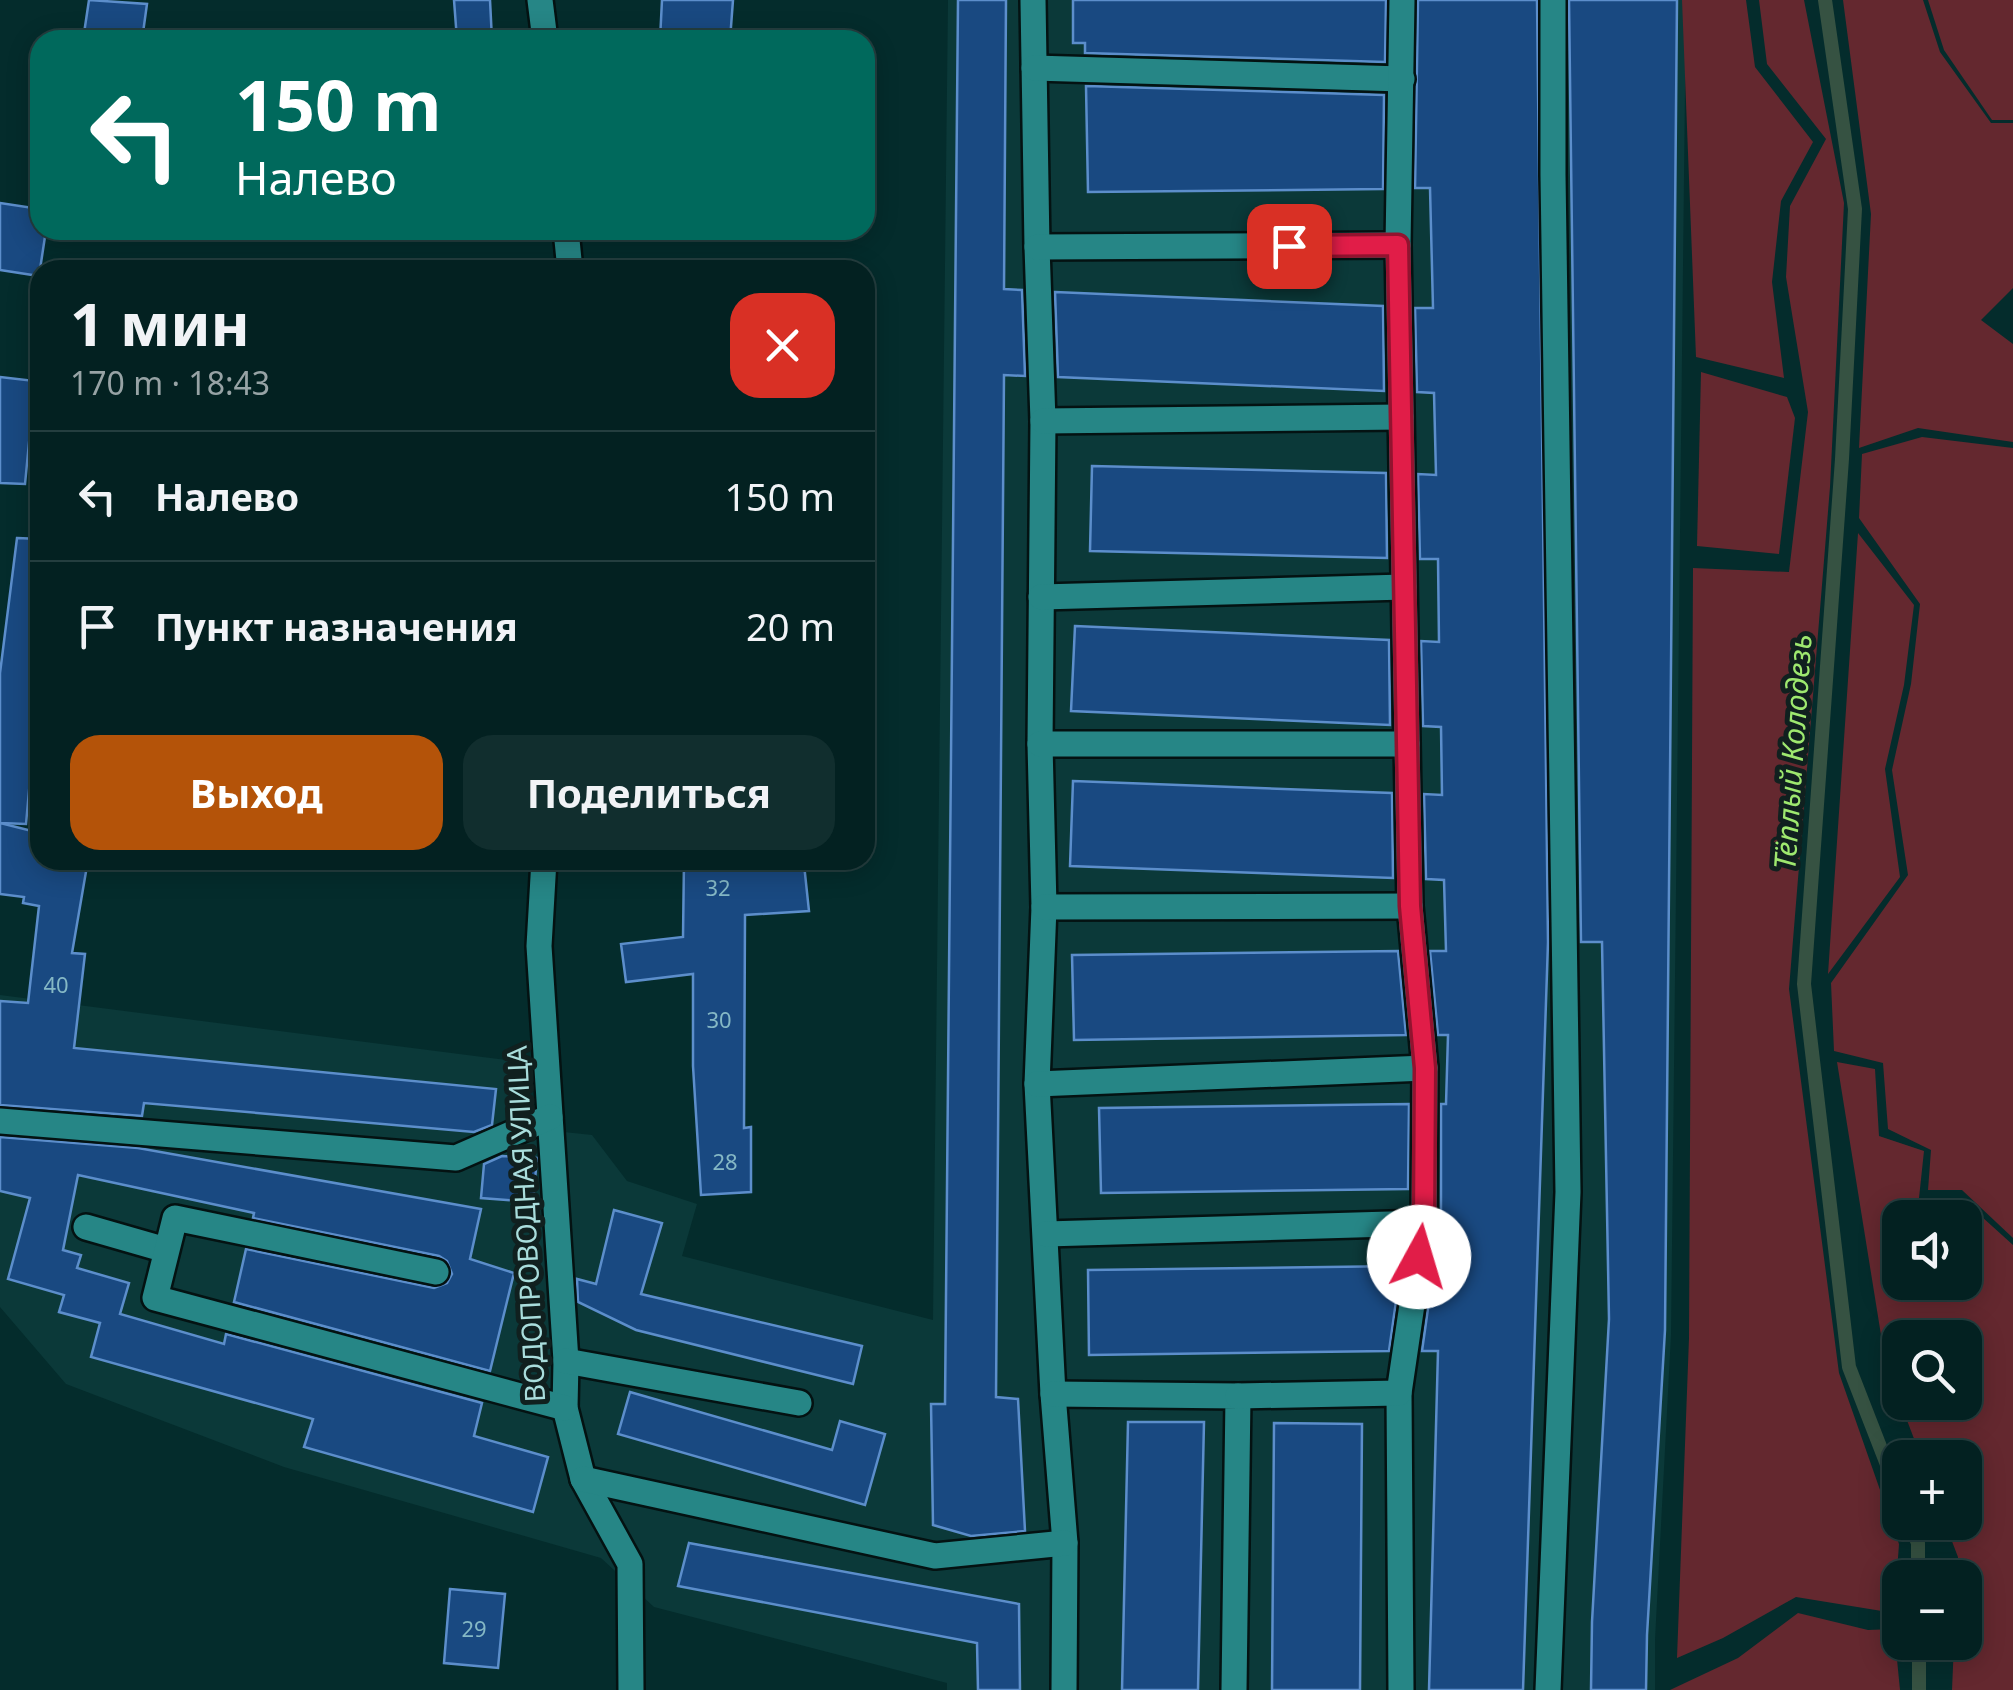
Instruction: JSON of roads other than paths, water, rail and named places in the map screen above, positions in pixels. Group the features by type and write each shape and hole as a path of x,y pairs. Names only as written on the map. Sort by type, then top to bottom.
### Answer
{"street":[{"path":"540,0 544,30"},
{"path":"1033,0 1043,421 1040,744 1044,907 1037,1084 1064,1543 1064,1690"},
{"path":"1400,1690 1399,1394 1424,1223 1425,1068 1410,906 1398,245 1402,0"},
{"path":"1548,1690 1568,1192 1554,0"},
{"path":"1034,68 1402,80"},
{"path":"1036,247 1398,245"},
{"path":"1043,421 1400,416"},
{"path":"1042,596 1404,587"},
{"path":"1040,744 1407,744"},
{"name":"ВОДОПРОВОДНАЯ УЛИЦА","path":"543,870 539,946 566,1361 565,1408 584,1479 630,1564 630,1690"},
{"path":"1044,907 1410,906"},
{"path":"1037,1084 1425,1068"},
{"path":"0,1120 456,1158 550,1117"},
{"path":"436,1272 176,1218 156,1298 565,1408"},
{"path":"1046,1234 1424,1223"},
{"path":"86,1227 166,1250"},
{"path":"566,1361 799,1403"},
{"path":"1053,1394 1399,1394"},
{"path":"1234,1690 1238,1396"},
{"path":"584,1479 935,1556 1064,1543"}],"waterway":[{"name":"Тёплый Колодезь","path":"1825,0 1855,209 1842,459 1804,984 1849,1367 1882,1452"},
{"name":"Тёплый Колодезь","path":"1917,1540 1918,1560"},
{"name":"Тёплый Колодезь","path":"1919,1660 1919,1690"}]}
